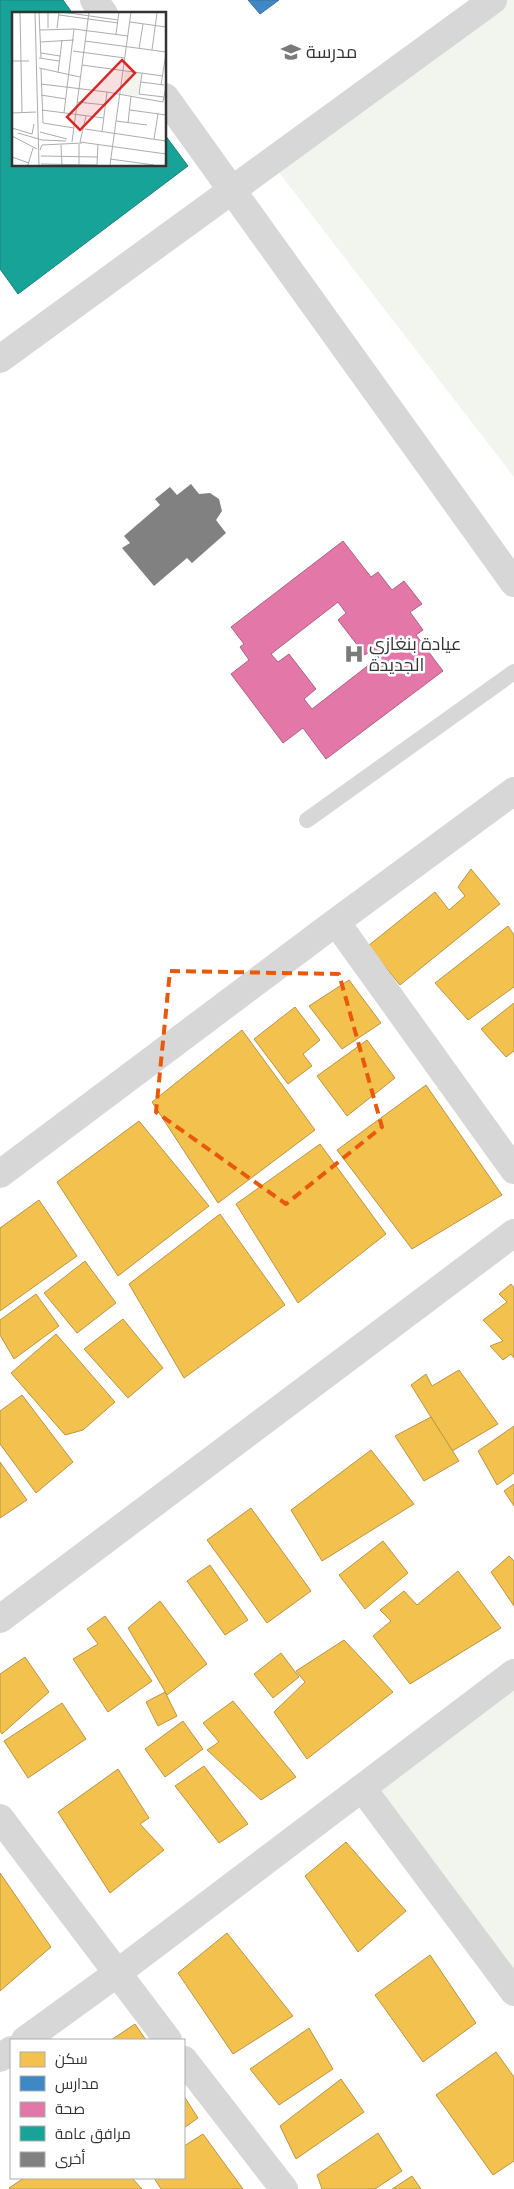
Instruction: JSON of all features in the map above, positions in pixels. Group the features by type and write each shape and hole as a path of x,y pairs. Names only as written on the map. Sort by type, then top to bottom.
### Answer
{"street":[{"path":"94,0 103,12"},
{"path":"0,359 493,0"},
{"path":"166,98 233,189 514,583"},
{"path":"0,1174 514,790"},
{"path":"336,922 514,1170"},
{"path":"0,1619 514,1233"},
{"path":"26,2039 116,1974 514,1673"},
{"path":"362,1788 514,1992"},
{"path":"0,1818 116,1974 167,2039"},
{"path":"185,2061 284,2189"}],"lane":[{"path":"307,820 514,672"}],"highlighted area":[{"path":"170,971 339,974 382,1127 286,1204 156,1112"}],"shaded area":[{"path":"479,0 514,0 514,477 267,157"},
{"path":"514,1675 514,1991 363,1788"}],"building: سكن":[{"path":"471,869 500,904 400,985 368,946 435,892 449,910 465,896 458,887"},
{"path":"508,926 514,935 514,987 468,1020 435,983"},
{"path":"349,980 381,1023 342,1049 309,1006"},
{"path":"514,1003 514,1051 506,1057 481,1029"},
{"path":"295,1007 320,1040 303,1054 312,1066 288,1084 254,1039"},
{"path":"242,1030 315,1130 218,1203 152,1102"},
{"path":"367,1040 395,1078 347,1116 317,1076"},
{"path":"426,1085 502,1195 412,1249 337,1150"},
{"path":"139,1121 209,1206 118,1276 57,1182"},
{"path":"320,1144 386,1234 298,1303 236,1204"},
{"path":"39,1200 77,1256 0,1311 0,1228"},
{"path":"220,1214 285,1305 184,1378 129,1284"},
{"path":"85,1261 116,1303 77,1333 44,1293"},
{"path":"511,1284 514,1288 514,1358 511,1354 503,1360 490,1346 503,1341 483,1320 507,1302 499,1294"},
{"path":"36,1294 59,1326 14,1359 0,1335 0,1320"},
{"path":"123,1319 163,1368 128,1398 84,1349"},
{"path":"56,1334 115,1402 83,1430 65,1435 11,1373"},
{"path":"459,1370 498,1424 452,1451 411,1385 426,1374 432,1386"},
{"path":"22,1395 73,1462 36,1493 0,1444 0,1411"},
{"path":"431,1417 459,1461 424,1481 395,1436"},
{"path":"514,1426 514,1473 497,1485 478,1451"},
{"path":"371,1450 414,1504 322,1561 291,1510"},
{"path":"0,1462 27,1500 0,1518"},
{"path":"514,1484 514,1506 504,1491"},
{"path":"251,1508 311,1591 267,1623 207,1540"},
{"path":"383,1541 408,1573 365,1609 339,1575"},
{"path":"509,1556 514,1561 514,1606 491,1572"},
{"path":"210,1565 248,1620 225,1635 187,1581"},
{"path":"458,1571 501,1628 410,1684 373,1636 391,1621 380,1610 404,1591 417,1605"},
{"path":"160,1601 207,1664 167,1695 128,1628"},
{"path":"105,1616 152,1681 108,1712 73,1659 98,1644 87,1629"},
{"path":"344,1640 393,1692 307,1759 274,1712 305,1682 296,1671"},
{"path":"281,1653 299,1677 273,1698 254,1674"},
{"path":"25,1657 49,1692 2,1734 0,1731 0,1674"},
{"path":"165,1692 177,1716 158,1726 146,1702"},
{"path":"233,1701 296,1777 261,1800 207,1750 219,1742 203,1723"},
{"path":"62,1703 86,1739 28,1778 4,1741"},
{"path":"183,1721 203,1749 165,1777 145,1749"},
{"path":"204,1766 248,1824 219,1843 175,1786"},
{"path":"118,1769 149,1818 140,1824 164,1850 110,1893 58,1812"},
{"path":"346,1842 406,1911 358,1952 305,1876"},
{"path":"0,1873 51,1947 0,1991"},
{"path":"227,1933 293,2016 233,2054 178,1973"},
{"path":"430,1955 476,2023 423,2062 375,1995"},
{"path":"135,2024 145,2039 112,2039"},
{"path":"309,2028 333,2069 279,2105 250,2069"},
{"path":"496,2052 514,2077 514,2161 493,2175 436,2095"},
{"path":"341,2079 364,2112 296,2159 280,2126"},
{"path":"185,2098 198,2118 185,2127"},
{"path":"378,2133 402,2171 375,2189 322,2189 317,2175"},
{"path":"203,2134 243,2189 161,2189 155,2179 185,2179 185,2145"},
{"path":"412,2176 421,2189 392,2189"},
{"path":"22,2179 133,2179 142,2189 10,2189"}],"building: مدارس":[{"path":"248,0 279,0 260,14"}],"building: صحة":[{"path":"343,541 371,577 378,572 392,590 404,581 422,604 410,612 423,630 416,635 443,671 326,759 303,728 283,743 231,674 249,660 240,647 244,644 231,627","holes":["338,602 346,613 338,620 365,655 373,649 379,657 312,709 304,699 316,689 289,654 278,662 271,654"]}],"building: مرافق عامة":[{"path":"0,0 63,0 72,12 12,12 12,166 166,166 166,136 188,166 18,294 0,269"}],"building: أخرى":[{"path":"191,484 199,494 210,493 219,499 222,511 216,520 226,533 192,563 187,558 154,586 122,548 130,543 124,536 160,505 155,499 170,487 177,495"}],"place":[{"name":"مدرسة","path":"291,52"},
{"name":"عيادة بنغازي الجديدة","path":"354,654"}]}
